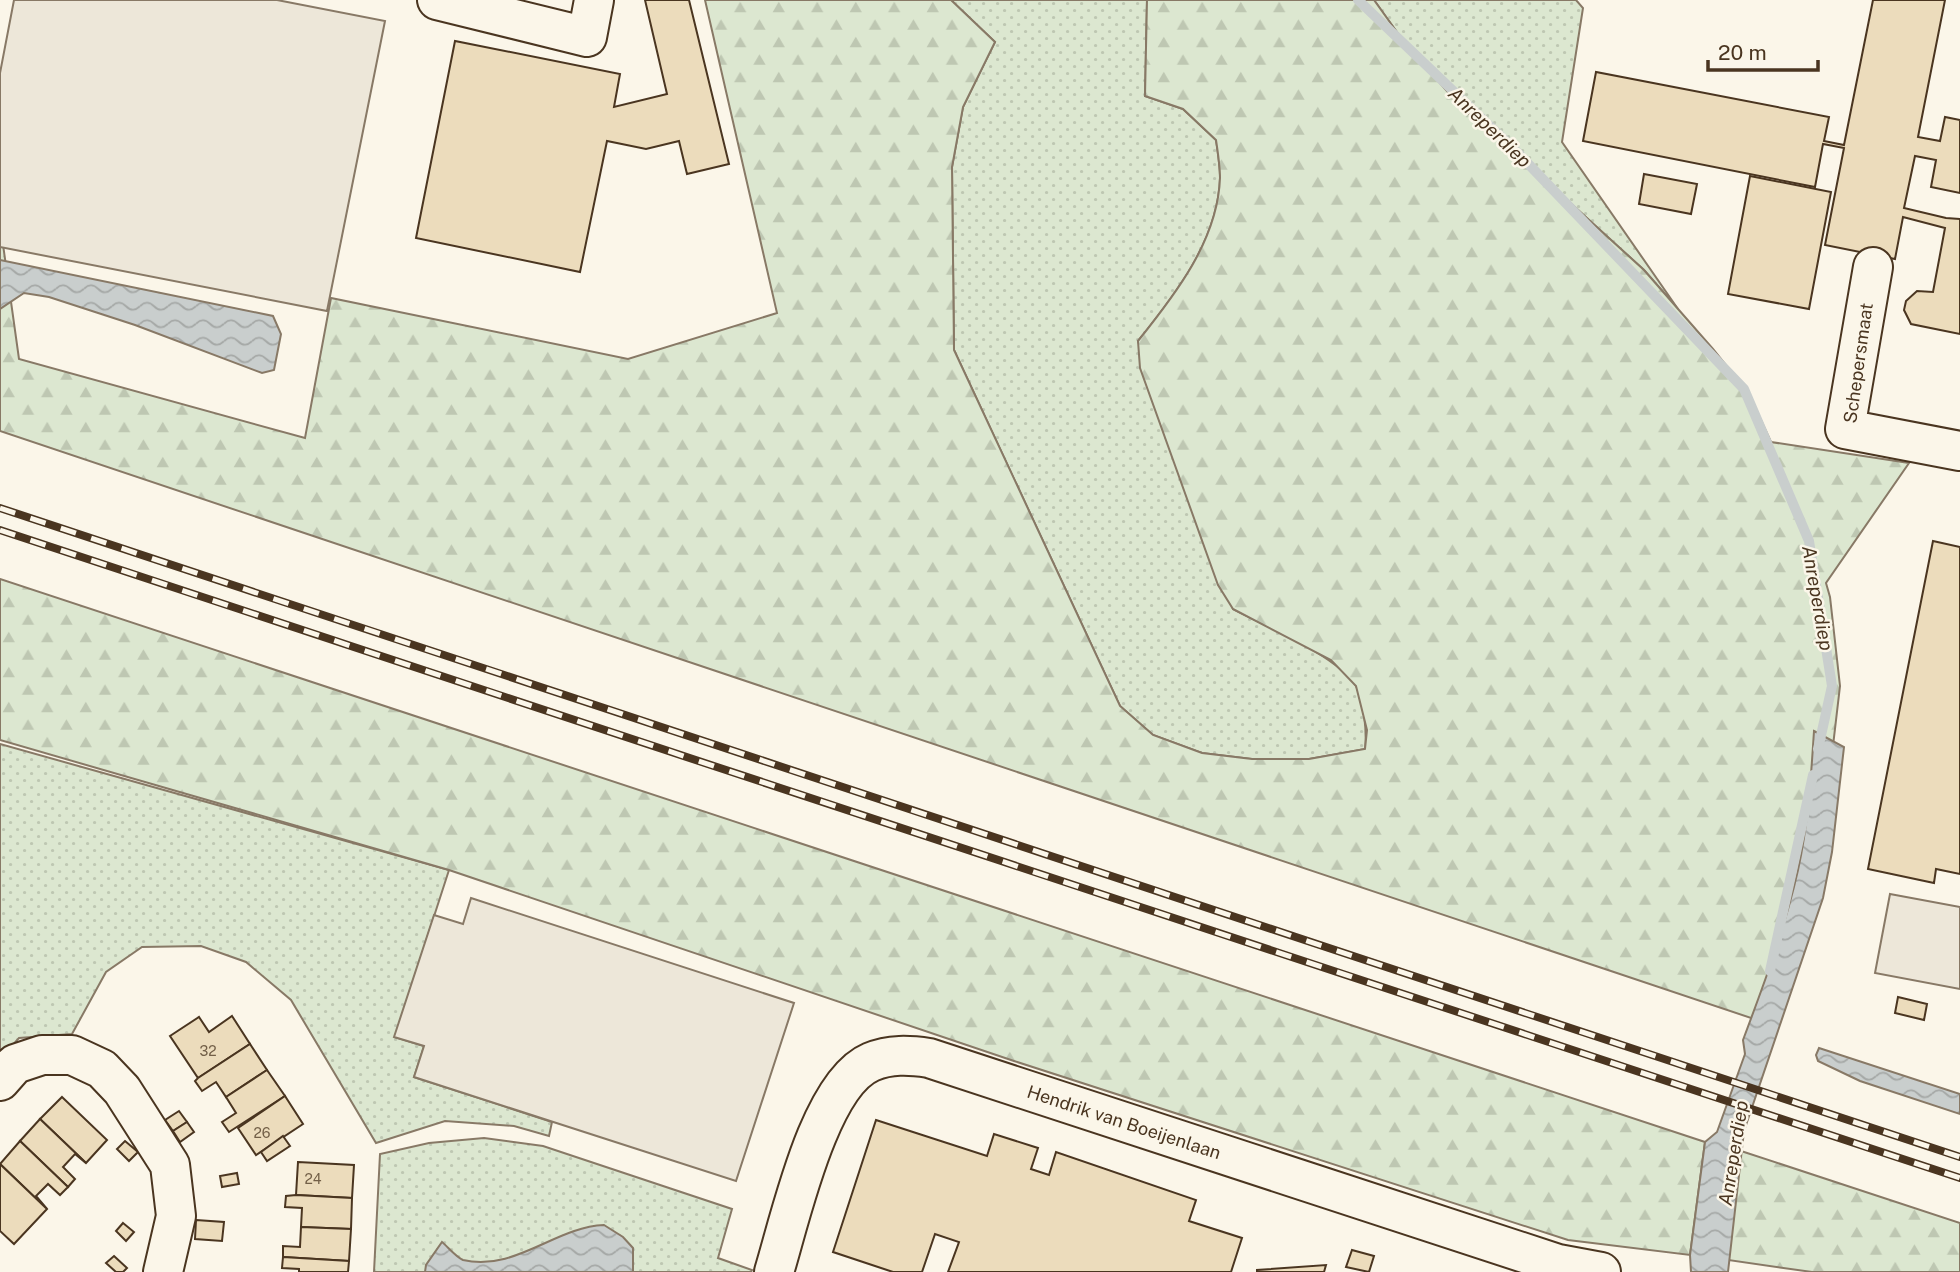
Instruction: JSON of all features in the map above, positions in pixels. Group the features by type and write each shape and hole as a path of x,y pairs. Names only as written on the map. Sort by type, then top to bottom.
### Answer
{"street":[{"path":"438,0 587,37 594,0"},
{"name":"Schepersmaat","path":"1873,267 1845,429 1960,451"},
{"path":"0,1081 15,1064 42,1055 72,1055 102,1069 122,1090 170,1165 176,1216 163,1272"},
{"name":"Hendrik van Boeijenlaan","path":"774,1272 827,1110 852,1075 869,1062 909,1055 929,1058 1558,1268 1601,1272"}],"green space":[{"path":"705,0 951,0 995,42 963,107 952,167 954,350 1120,706 1153,735 1202,753 1252,759 1309,759 1365,749 1367,730 1356,686 1331,660 1233,609 1218,585 1140,368 1138,341 1180,286 1203,245 1212,223 1220,178 1216,140 1183,109 1145,96 1147,0 1374,0 1404,42 1460,106 1644,270 1749,394 1771,442 1909,463 1826,583 1840,686 1829,780 1772,1025 0,431 0,223 19,359 305,438 331,298 628,359 777,313"},
{"path":"951,0 1147,0 1145,96 1183,109 1216,140 1220,178 1212,223 1203,245 1180,286 1138,341 1233,609 1318,653 1347,675 1356,686 1361,700 1365,749 1309,759 1252,759 1202,753 1153,735 1120,706 954,350 952,167 963,107 995,42"},
{"path":"1374,0 1576,0 1583,8 1562,142 1678,309 1644,270 1460,106 1404,42"},
{"path":"0,579 1705,1142 1690,1255 1568,1240 1014,1061 449,870 0,740"},
{"path":"0,744 449,870 395,1037 424,1046 414,1077 552,1122 549,1136 514,1126 445,1121 376,1143 291,1000 246,962 201,946 142,947 106,972 72,1034 19,1038 0,1059"},
{"path":"484,1138 543,1146 732,1209 718,1258 752,1270 374,1272 380,1154 429,1143"},
{"path":"1741,1151 1960,1223 1960,1272 1812,1272 1728,1260"}],"shaded area":[{"path":"14,0 277,0 385,21 327,311 0,247 0,73"},
{"path":"1890,894 1960,907 1960,989 1875,973"},
{"path":"471,898 794,1003 736,1181 414,1077 424,1046 394,1037 434,915 463,924"}],"water":[{"path":"0,260 273,316 281,334 274,370 262,373 135,325 49,297 24,293 0,309"},
{"path":"1814,731 1844,747 1832,852 1823,898 1744,1131 1728,1272 1691,1272 1690,1255 1705,1142 1717,1132 1745,1054 1743,1040 1793,892 1807,819"},
{"path":"1819,1048 1960,1094 1960,1114 1860,1081 1818,1061 1816,1055"},
{"path":"604,1225 623,1237 633,1248 633,1272 425,1272 426,1265 442,1242 463,1260 482,1262 518,1255 569,1233"}],"building":[{"path":"645,0 689,0 729,164 687,174 679,141 646,149 607,141 580,272 416,238 455,41 620,74 614,107 667,94"},
{"path":"1873,0 1945,0 1918,137 1940,141 1945,117 1960,120 1960,193 1931,187 1936,160 1915,156 1904,208 1960,219 1960,334 1911,324 1904,310 1906,301 1917,291 1933,292 1945,228 1903,217 1895,259 1825,245 1844,148 1823,144 1815,187 1583,141 1596,72 1829,117 1824,141 1844,145"},
{"path":"1644,174 1697,184 1691,214 1639,204"},
{"path":"1750,176 1831,192 1809,309 1728,294"},
{"path":"1933,541 1960,547 1960,874 1936,869 1934,883 1868,869"},
{"path":"1898,997 1927,1004 1924,1020 1895,1013"},
{"path":"232,1016 250,1044 198,1078 170,1036 199,1017 209,1032"},
{"path":"250,1044 267,1070 226,1097 216,1082 202,1091 195,1081 198,1078"},
{"path":"267,1070 285,1096 229,1132 222,1122 236,1113 226,1097"},
{"path":"285,1096 303,1124 256,1155 238,1128"},
{"path":"62,1097 107,1140 86,1163 40,1119"},
{"path":"179,1111 187,1122 173,1131 165,1120"},
{"path":"40,1119 86,1163 75,1154 63,1167 75,1179 68,1187 20,1141"},
{"path":"876,1120 987,1156 994,1134 1038,1148 1031,1169 1049,1175 1056,1152 1196,1200 1189,1221 1242,1238 1231,1272 948,1272 959,1242 935,1234 922,1272 893,1272 833,1252"},
{"path":"187,1122 194,1132 180,1142 173,1131"},
{"path":"283,1136 290,1146 267,1161 261,1152"},
{"path":"20,1141 68,1187 60,1195 48,1184 36,1196 47,1209 0,1164"},
{"path":"125,1141 138,1152 129,1161 117,1149"},
{"path":"298,1162 354,1165 352,1198 296,1195"},
{"path":"0,1164 47,1209 14,1244 0,1231"},
{"path":"237,1173 239,1184 222,1187 220,1176"},
{"path":"286,1196 352,1198 351,1229 301,1227 302,1208 285,1207"},
{"path":"196,1220 224,1222 222,1241 195,1239"},
{"path":"123,1223 134,1232 126,1241 116,1231"},
{"path":"301,1227 351,1229 349,1261 283,1257 283,1246 300,1247"},
{"path":"1352,1250 1374,1256 1369,1272 1346,1267"},
{"path":"114,1256 127,1268 123,1272 116,1272 106,1263"},
{"path":"283,1257 349,1261 348,1272 299,1272 299,1269 282,1268"},
{"path":"1326,1265 1324,1272 1257,1272 1257,1270"}],"waterway":[{"name":"Anreperdiep","path":"1358,0 1514,149 1744,389 1809,541 1832,686 1818,749"},
{"name":"Anreperdiep","path":"1770,971 1813,775"}],"railway":[{"path":"0,508 1960,1157"},
{"path":"0,530 1960,1178"}]}
